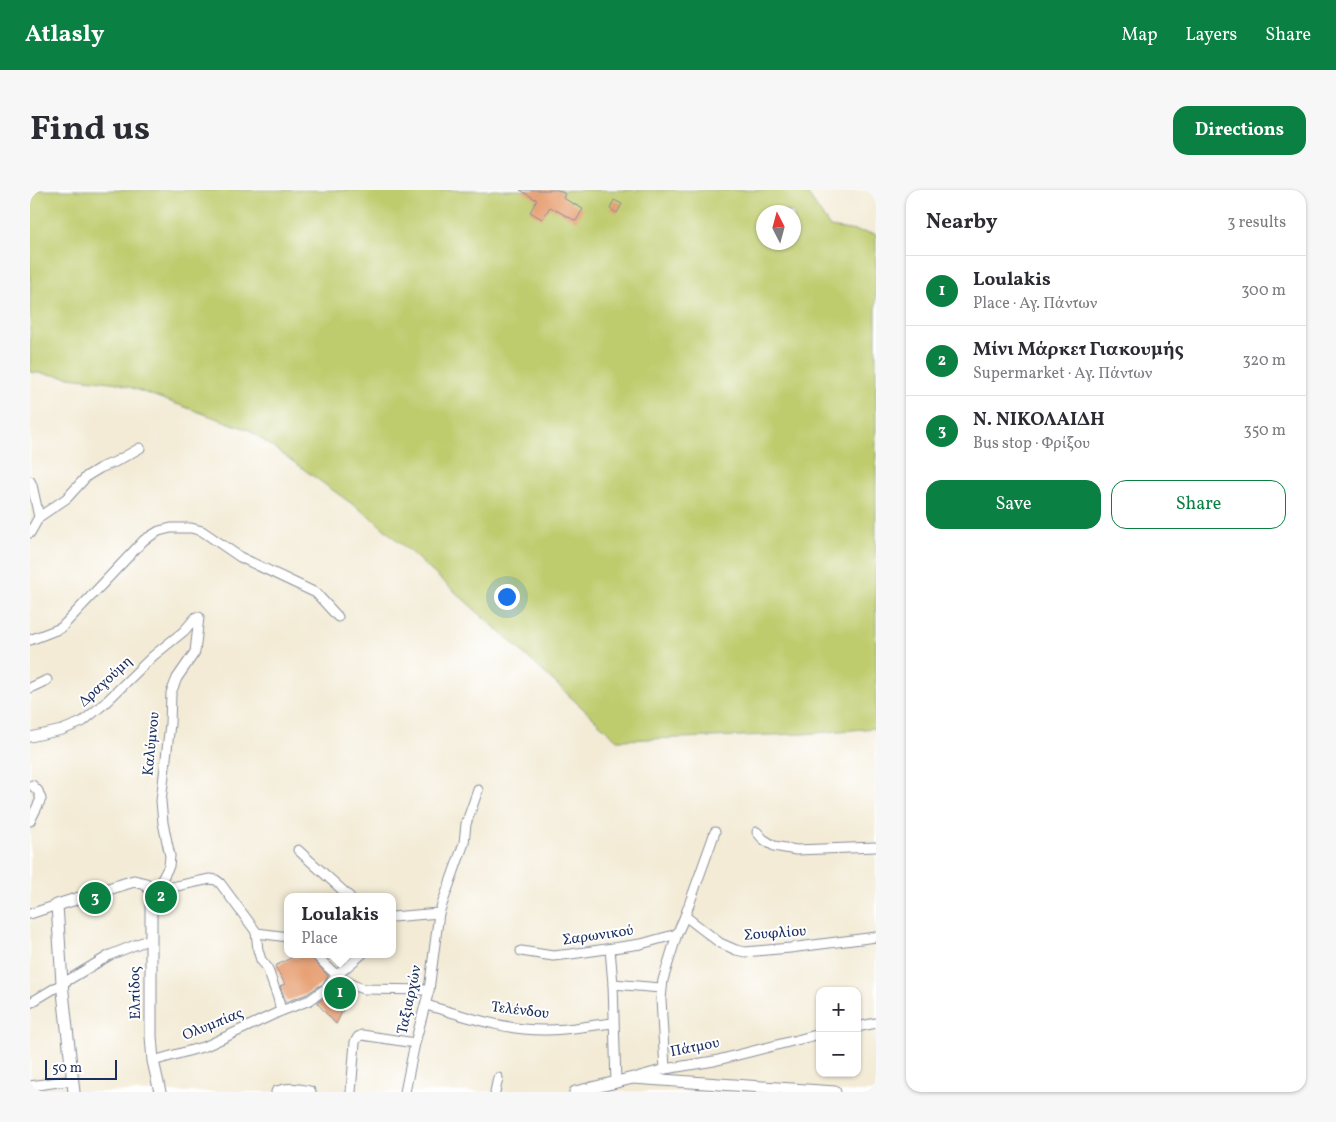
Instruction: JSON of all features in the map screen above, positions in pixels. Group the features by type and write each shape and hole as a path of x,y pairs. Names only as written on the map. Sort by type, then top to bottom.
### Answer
{"street":[{"path":"30,533 40,517 67,498 87,476 140,448"},
{"path":"30,482 40,517"},
{"path":"30,640 60,628 144,540 159,531 171,528 192,528 202,531 240,557 316,593 338,617"},
{"name":"Καλύμνου","path":"153,891 169,866 170,856 163,823 161,800 170,724 171,693 177,678 195,652 199,617 188,625"},
{"name":"Δραγούμη","path":"30,737 62,730 82,722 105,703 188,625"},
{"path":"30,688 47,680"},
{"path":"30,821 41,799 38,791 32,785"},
{"name":"Ταξιαρχών","path":"405,1092 429,990 439,913 464,843 466,824 478,790"},
{"path":"665,1069 661,988 677,934 686,916 715,832"},
{"path":"758,832 763,839 774,846 796,850 876,846"},
{"path":"298,850 346,893"},
{"path":"30,914 134,881 146,884 153,891 210,879 216,880 256,932 261,960 267,967 281,1011"},
{"name":"Ελπίδος","path":"153,891 150,939 154,1060 160,1092"},
{"path":"30,1086 73,1086 62,983 57,905"},
{"path":"396,917 439,913"},
{"name":"Σουφλίου","path":"686,916 720,943 745,952 876,937"},
{"path":"256,932 284,937"},
{"name":"Σαρωνικού","path":"522,952 553,956 641,944 677,934"},
{"path":"30,1003 110,955 150,939"},
{"path":"610,949 616,1082"},
{"path":"319,958 336,976 354,986 372,991 429,990"},
{"name":"Ολυμπίας","path":"154,1060 206,1046 281,1011 310,1000 328,987 336,976 357,958"},
{"path":"613,984 661,988"},
{"name":"Τελένδου","path":"426,1005 485,1021 530,1029 547,1030 613,1023"},
{"path":"861,1026 876,1023"},
{"path":"351,1092 355,1042 358,1037 362,1035 415,1043"},
{"name":"Πάτμου","path":"576,1092 665,1069 723,1058 816,1035"},
{"path":"495,1092 498,1078"},
{"path":"632,1078 835,1092"},
{"path":"277,1092 296,1088 310,1092"}],"green space":[{"path":"30,190 805,190 830,227 876,234 876,728 802,734 617,740 508,639 373,519 249,430 118,383 30,372"}],"building":[{"path":"520,190 558,190 565,194 563,198 583,209 576,221 550,207 542,219 530,212 537,200"},
{"path":"614,200 622,204 617,213 610,209"},
{"path":"291,958 312,958 328,976 324,983 307,994 286,1002 280,986 285,984 275,966"},
{"path":"338,984 351,992 343,1004 345,1006 336,1024 317,1003 332,992"}],"place":[{"name":"Μίνι Μάρκετ Γιακουμής","path":"161,897"},
{"name":"Ν. ΝΙΚΟΛΑΙΔΗ","path":"95,898"},
{"name":"Loulakis","path":"340,993"}]}
